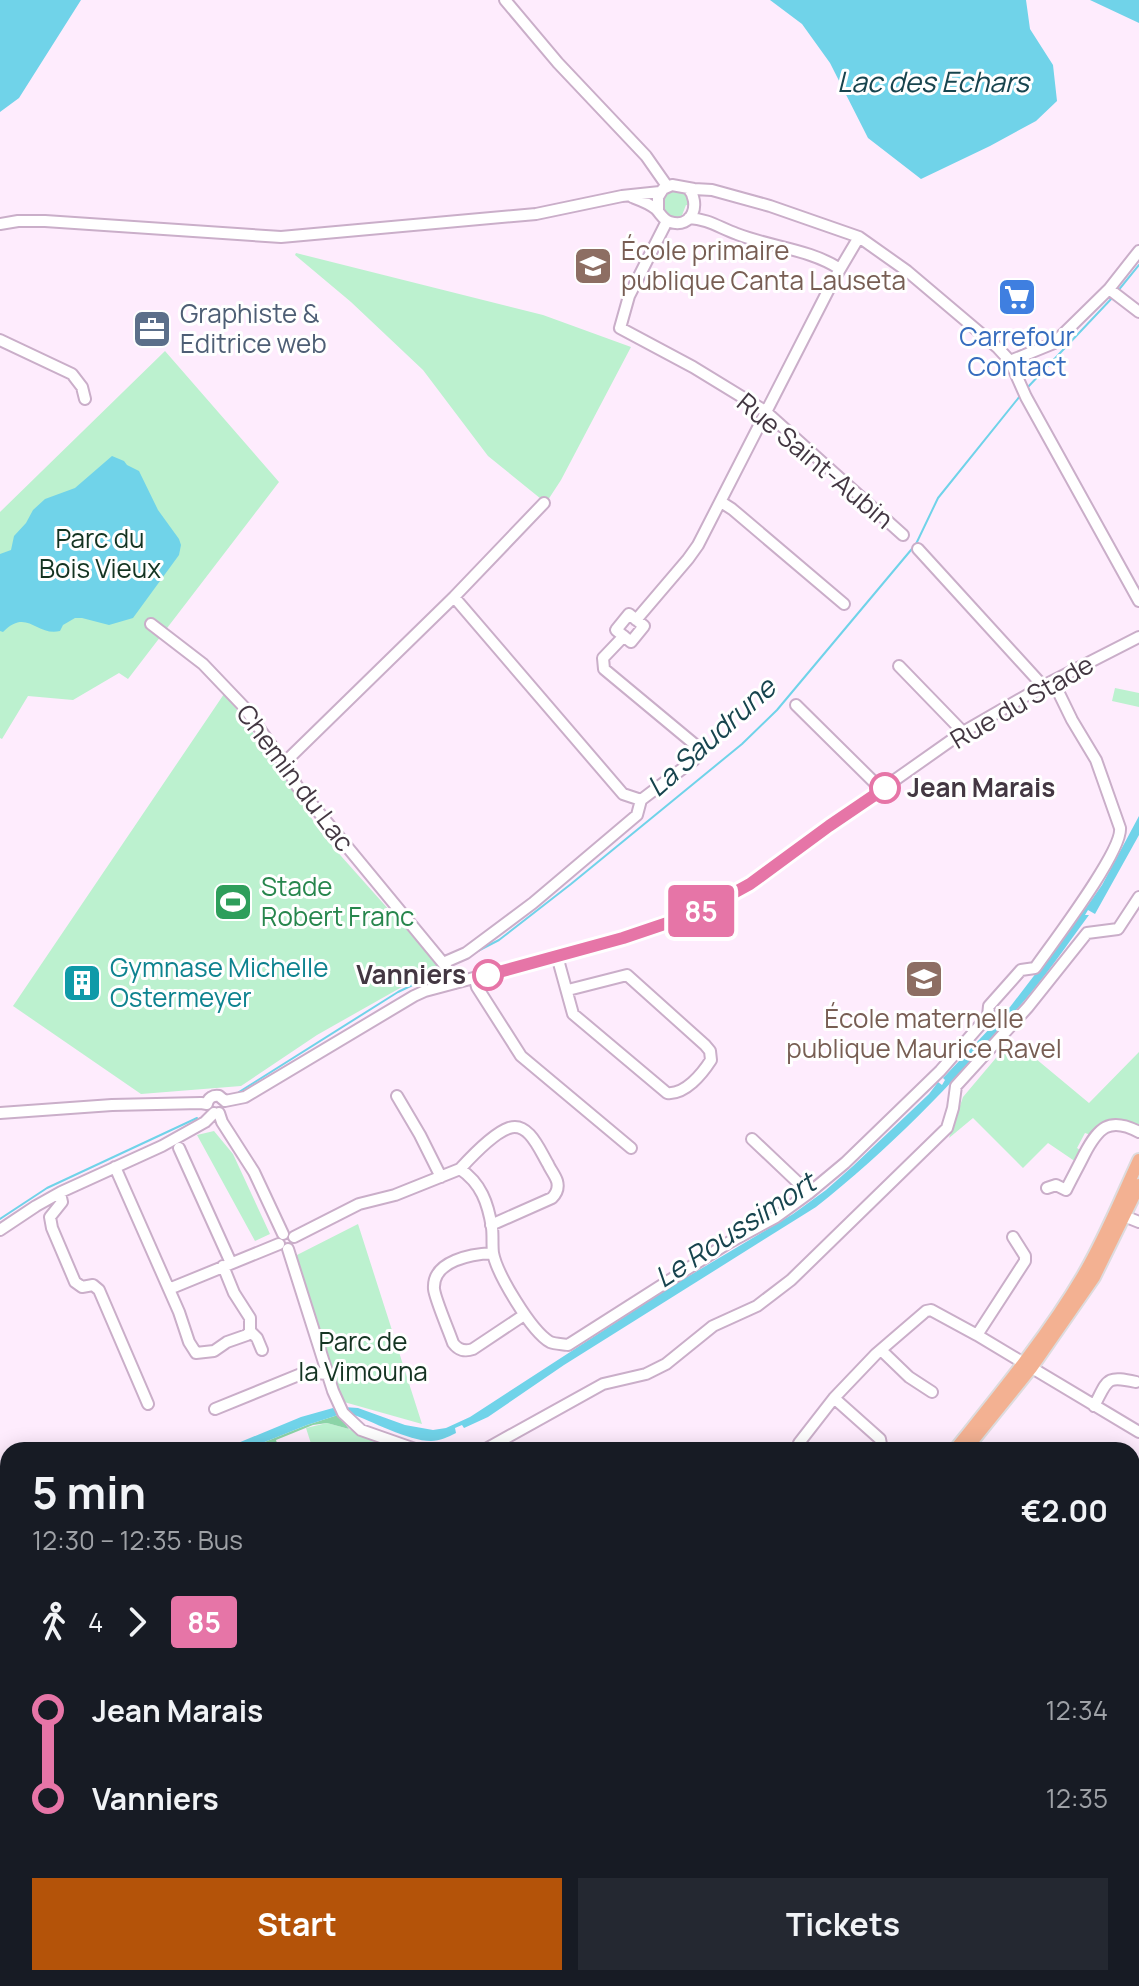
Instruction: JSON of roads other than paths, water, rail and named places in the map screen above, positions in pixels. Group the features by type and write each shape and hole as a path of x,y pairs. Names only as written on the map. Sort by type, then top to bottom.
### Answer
{"main road":[{"path":"1120,1214 1139,1160"},
{"path":"971,1442 1026,1366 1139,1185"},
{"path":"962,1442 1026,1366"}],"street":[{"path":"505,0 558,63 646,156 664,189"},
{"path":"0,224 27,220 281,237 555,212 678,184 770,206 859,237 907,271 998,348 1010,361 1139,601"},
{"path":"688,188 693,195 692,213"},
{"path":"658,211 656,201 664,189"},
{"path":"630,196 645,202 667,221 681,222 705,199 724,194"},
{"path":"692,213 736,234 819,258 840,269"},
{"name":"Rue Saint-Aubin","path":"667,221 629,296 620,328 693,367 765,411 903,535"},
{"path":"445,964 466,953 557,883 637,815 641,800 694,760 697,753 693,743 604,669 603,658 624,636 616,630 629,614 638,617 698,545 765,411 859,237"},
{"path":"1010,361 1054,343 1109,289 1139,251"},
{"path":"1109,289 1139,312"},
{"path":"0,340 72,374 82,387 85,399"},
{"path":"721,502 844,604"},
{"path":"284,763 454,597 544,503"},
{"path":"460,1169 473,1178 480,1188 491,1225 493,1253 503,1280 524,1315 549,1342 568,1345 728,1243 776,1217 809,1193 845,1163 940,1071 988,1016 989,1006 1021,970 1035,968 1093,886 1121,833 1096,760 1048,683 918,549"},
{"path":"454,597 623,794 641,800"},
{"name":"Chemin du Lac","path":"151,624 203,664 244,707 297,786 445,964 454,980"},
{"name":"Rue du Stade","path":"213,1110 224,1108 225,1101 245,1097 414,996 454,980 475,979 623,938 697,913 729,897 963,732 1048,683 1139,637"},
{"path":"899,666 963,732"},
{"path":"796,705 882,790"},
{"path":"498,1442 603,1384 646,1374 666,1364 713,1326 757,1306 791,1280 947,1128 956,1086 1028,1007 1087,933 1118,929 1139,897"},
{"path":"557,956 573,1014 667,1093 680,1092 711,1060 710,1051 705,1045 627,975 568,990"},
{"path":"475,979 521,1056 631,1148"},
{"path":"940,1071 956,1086"},
{"path":"397,1096 441,1177"},
{"path":"0,1113 144,1103 213,1110 254,1172 286,1241 340,1409 361,1430 395,1442"},
{"path":"0,1230 60,1193 162,1146 205,1122 213,1110"},
{"path":"1047,1188 1056,1185 1066,1190 1093,1138 1101,1129 1122,1125 1139,1132"},
{"path":"169,1289 286,1241 359,1204 395,1195 460,1169 486,1143 515,1127 530,1134 558,1182 556,1193 552,1198 491,1225"},
{"path":"752,1139 809,1193"},
{"path":"115,1167 189,1342 196,1353 214,1351 227,1342 247,1335 250,1318 234,1293 227,1264 179,1148"},
{"path":"60,1193 62,1202 50,1217 52,1228 75,1282 82,1287 93,1285 99,1290 148,1404"},
{"path":"1120,1214 1139,1222"},
{"path":"977,1335 1025,1261 1013,1237"},
{"path":"493,1253 476,1254 445,1266 437,1274 434,1288 453,1343 459,1350 468,1351 524,1315"},
{"path":"800,1442 834,1398 881,1350 931,1310 1139,1432"},
{"path":"250,1331 262,1350"},
{"path":"881,1350 909,1377 932,1392"},
{"path":"215,1409 306,1372 327,1374"},
{"path":"1094,1406 1107,1381 1116,1378 1136,1382"},
{"path":"834,1398 881,1442"}],"water":[{"path":"0,0 81,0 19,98 0,112"},
{"name":"Lac des Echars","path":"770,0 1026,0 1030,29 1053,65 1057,101 1036,121 921,179 868,138 830,63 802,24"},
{"path":"1090,0 1139,0 1139,23"},
{"path":"112,456 139,471 158,510 179,539 179,555 133,618 109,625 75,618 63,625 60,631 52,632 19,622 0,631 0,554 11,550 14,536 45,499 75,488"},
{"path":"1139,816 1139,835 1095,914 1088,910 1085,915 1089,915 1028,997 922,1112 816,1207 564,1365 488,1417 464,1428 462,1425 455,1428 456,1433 447,1437 431,1441 412,1438 349,1413 344,1407 358,1408 405,1425 433,1430 446,1428 470,1417 672,1286 793,1214 826,1190 938,1082 942,1085 943,1078 1010,1007 1102,885"},
{"path":"333,1408 338,1415 265,1442 240,1442 301,1417"}],"waterway":[{"name":"La Saudrune","path":"1117,292 1139,265"},
{"name":"La Saudrune","path":"1027,388 1113,297"},
{"name":"La Saudrune","path":"472,954 499,940 571,884 742,744 777,710 916,544 938,498 1020,396"},
{"name":"La Saudrune","path":"239,1092 398,992 442,971"},
{"name":"La Saudrune","path":"0,1219 47,1188 197,1118"}],"place":[{"name":"École primaire publique Canta Lauseta","path":"593,266"},
{"name":"Carrefour Contact","path":"1017,297"},
{"name":"Graphiste & Editrice web","path":"152,329"},
{"name":"Jean Marais","path":"885,788"},
{"name":"Stade Robert Franc","path":"233,902"},
{"name":"Vanniers","path":"488,975"},
{"name":"École maternelle publique Maurice Ravel","path":"924,979"},
{"name":"Gymnase Michelle Ostermeyer","path":"82,983"}],"park label":[{"name":"Parc du Bois Vieux","path":"100,554"},
{"name":"Parc de la Vimouna","path":"363,1357"}],"water label":[{"name":"Le Roussimort","path":"735,1230"}]}
